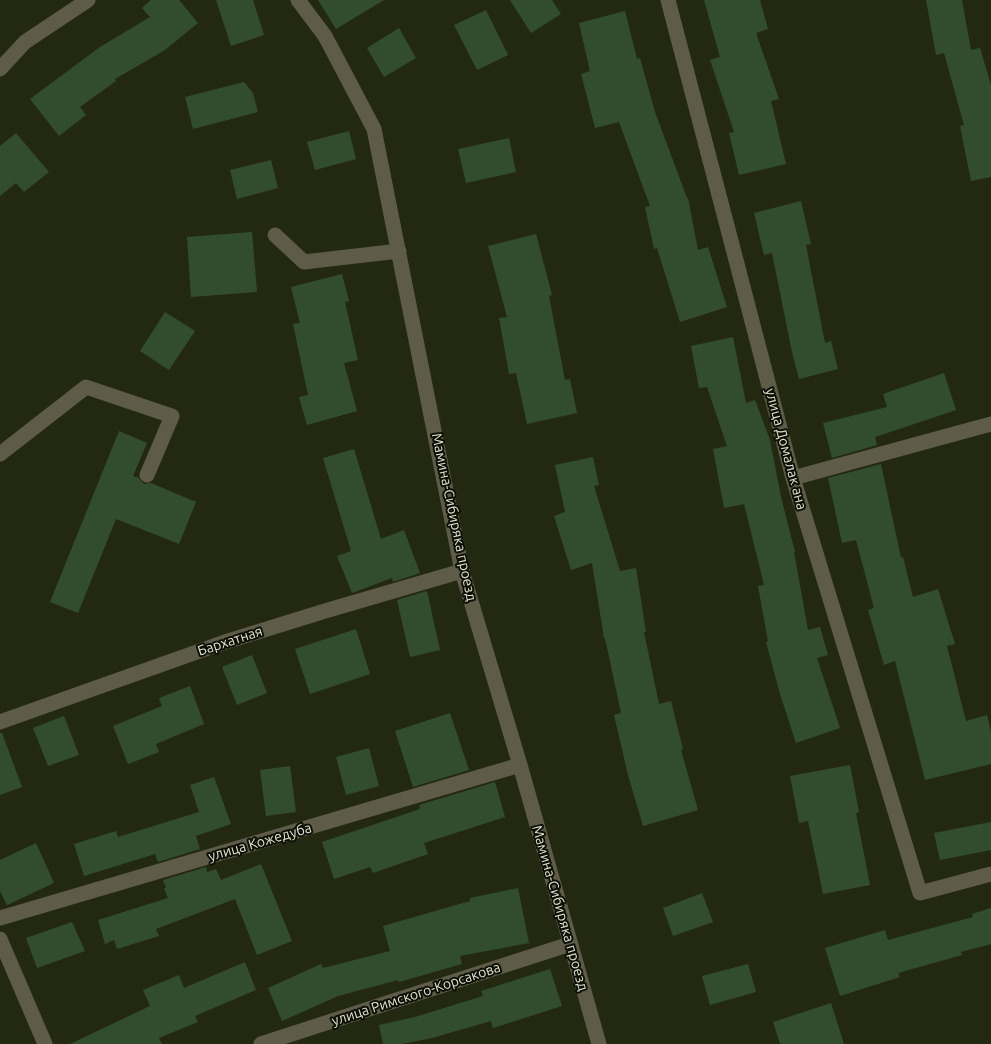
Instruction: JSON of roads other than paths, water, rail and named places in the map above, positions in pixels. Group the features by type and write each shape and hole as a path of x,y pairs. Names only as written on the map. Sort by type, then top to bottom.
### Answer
{"street":[{"path":"0,69 25,42 88,0"},
{"name":"Мамина-Сибиряка проезд","path":"298,0 325,36 374,129 462,572 520,765 598,1044"},
{"name":"улица Домалак ана","path":"668,0 793,478 920,893 991,874"},
{"path":"275,235 304,262 399,251"},
{"path":"0,454 86,387 172,416 147,475"},
{"path":"793,478 991,424"},
{"name":"Бархатная","path":"0,722 225,642 462,572"},
{"name":"улица Кожедуба","path":"0,918 520,765"},
{"path":"0,939 46,1044"},
{"name":"улица Римского-Корсакова","path":"261,1044 570,944"}]}
